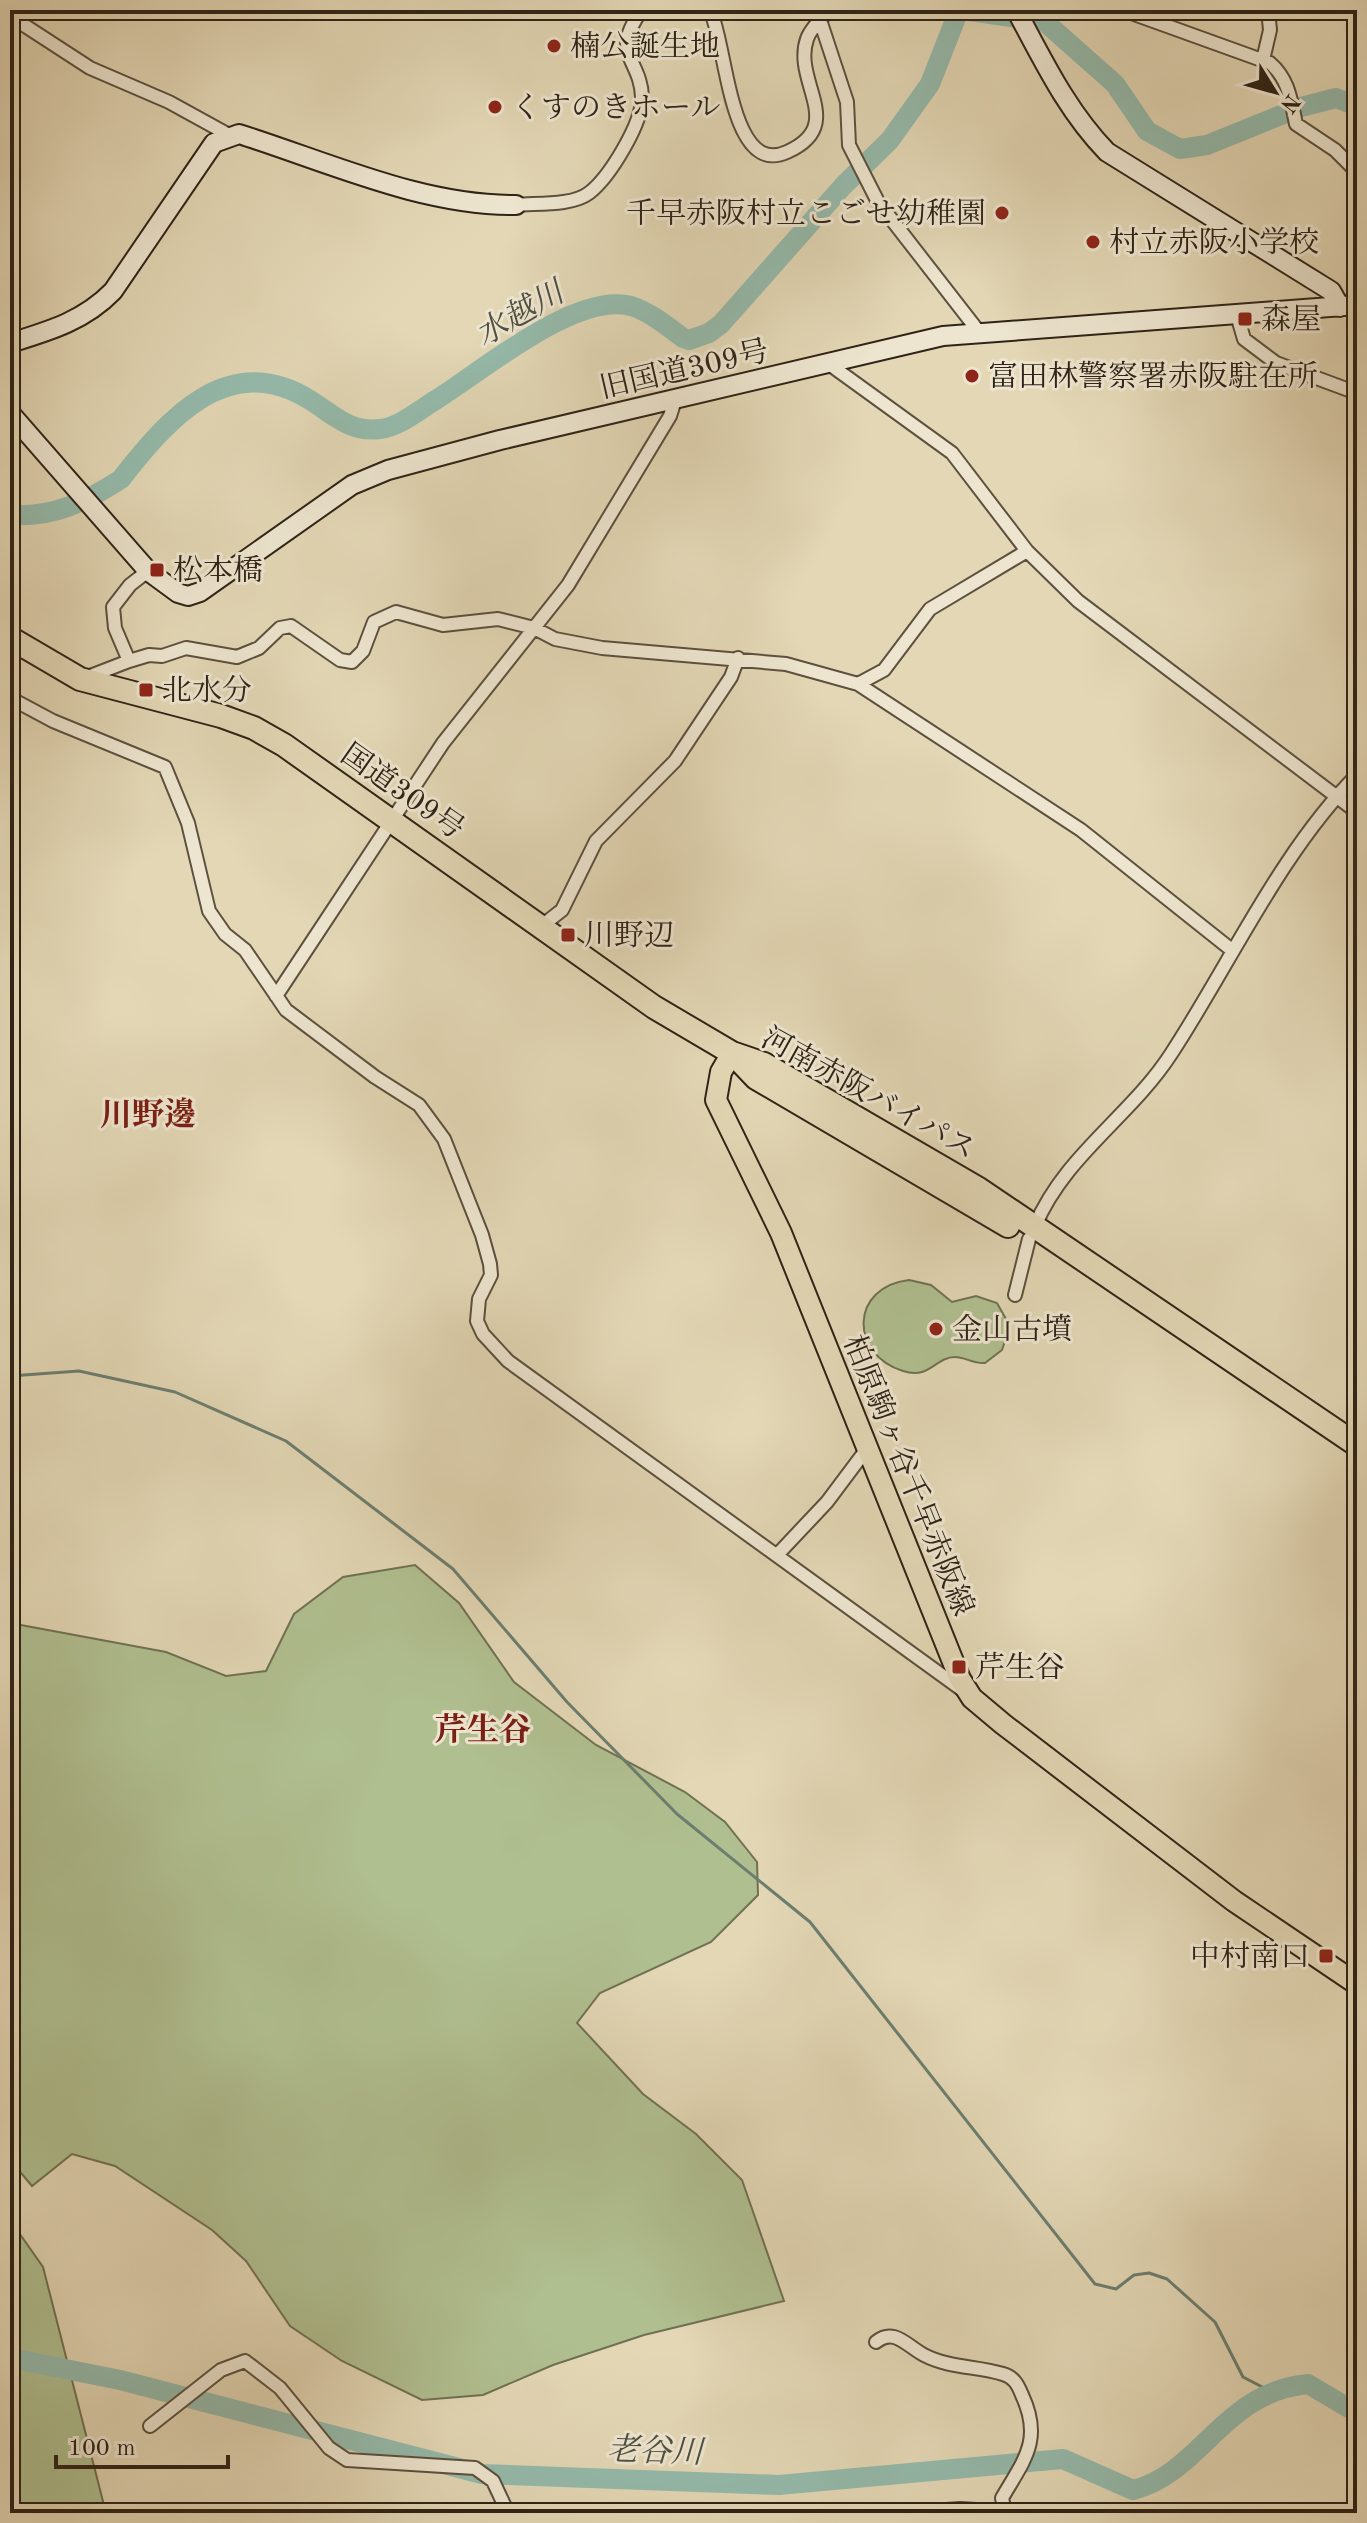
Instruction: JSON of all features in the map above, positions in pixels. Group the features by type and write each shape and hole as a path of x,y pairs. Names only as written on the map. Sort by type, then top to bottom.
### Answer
{"highway":[{"name":"国道309号","path":"10,638 80,679 188,706 254,728 393,820 654,1007 732,1053"},
{"name":"河南赤阪バイパス","path":"732,1053 756,1078 1032,1232 1357,1445"},
{"name":"河南赤阪バイパス","path":"1032,1232 1357,1463"}],"main road":[{"name":"柏原駒ヶ谷千早赤阪線","path":"732,1053 721,1072 716,1100 781,1233 952,1665 972,1698 1234,1901 1357,1984"}],"street":[{"path":"10,343 52,330 98,306 113,291 206,154 229,135 239,134 429,195 484,205 563,201 588,194 620,152 642,110 642,92 626,54 632,23 642,10"},
{"path":"710,10 719,28 737,123 749,144 761,153 778,156 800,146 815,130 817,109 805,65 807,39 825,15"},
{"path":"1016,10 1084,129 1107,152 1331,291 1348,306"},
{"path":"1123,10 1263,60 1282,73 1296,124 1335,150 1357,172"},
{"path":"1263,60 1270,30 1268,10"},
{"path":"825,15 847,102 849,145 878,202 979,332"},
{"path":"10,16 90,68 169,102 229,135"},
{"name":"旧国道309号","path":"10,413 148,571 178,593 188,596 200,592 315,508 352,485 388,470 943,336 1348,306"},
{"path":"1237,315 1244,339 1276,363 1357,393"},
{"path":"829,364 952,453 1027,551 1078,601 1357,812"},
{"path":"276,996 443,743 568,585 670,416 675,400"},
{"path":"858,684 884,670 930,609 1027,551"},
{"path":"129,661 115,628 113,607 130,585 148,571"},
{"path":"80,679 129,661 186,648 237,657 259,648 280,628 291,626 340,660 352,662 363,651 374,622 396,612 443,625 498,619 534,628 555,639 602,648 786,664 858,684 1081,830 1233,951"},
{"path":"543,925 562,910 596,841 675,761 731,677 738,658"},
{"path":"10,698 53,721 165,767 188,823 209,911 225,934 245,950 286,1010 419,1105 444,1139 482,1235 491,1275 479,1299 477,1321 489,1342 508,1361 778,1554 972,1698"},
{"path":"1015,1295 1032,1232 1050,1195 1072,1162 1143,1090 1170,1056 1233,951 1335,797 1357,775"},
{"path":"778,1554 827,1502 866,1450"},
{"path":"876,2342 884,2336 894,2335 924,2355 949,2365 1007,2374 1016,2382 1028,2408 1033,2438 1029,2452 1002,2498 1005,2512"},
{"path":"150,2426 221,2370 245,2361 280,2388 329,2448 347,2460 475,2468 493,2481 508,2513"},
{"path":"906,2513 960,2509 1025,2513"}],"green space":[{"name":"金山古墳","path":"909,1280 931,1285 952,1302 976,1296 997,1303 1010,1326 1002,1350 985,1363 959,1357 948,1358 920,1373 903,1371 885,1362 873,1351 866,1337 864,1322 867,1307 876,1295 890,1285"},
{"path":"415,1565 459,1603 514,1682 596,1745 685,1792 725,1822 757,1862 758,1895 711,1942 600,1993 577,2023 643,2094 696,2134 742,2180 784,2301 644,2335 553,2365 483,2395 422,2400 342,2361 290,2326 246,2261 212,2230 115,2166 72,2154 32,2186 10,2160 10,1623 166,1652 226,1676 266,1671 294,1614 343,1577"},
{"path":"10,2220 43,2267 106,2513 10,2513"}],"waterway":[{"name":"水越川","path":"10,515 54,511 108,487 121,479 180,414 202,398 227,387 252,382 280,386 310,400 351,426 380,429 408,418 502,354 584,310 609,305 631,306 652,316 683,338 689,340 709,333 721,324 843,186 890,140 930,84 959,10"},
{"path":"963,10 1045,22 1115,84 1147,131 1180,149 1207,145 1301,107 1336,98 1357,106"},
{"path":"10,1376 79,1371 175,1392 286,1441 453,1569 567,1702 677,1814 810,1922 1095,2284 1116,2289 1134,2275 1149,2273 1167,2279 1215,2322 1243,2377 1270,2391"},
{"name":"老谷川","path":"10,2358 120,2380 482,2474 779,2485 1063,2459 1133,2490 1157,2481 1233,2417 1279,2390 1308,2384 1357,2413"}],"place":[{"name":"楠公誕生地","path":"554,46"},
{"name":"くすのきホール","path":"495,107"},
{"name":"千早赤阪村立こごせ幼稚園","path":"1002,213"},
{"name":"村立赤阪小学校","path":"1093,242"},
{"name":"森屋","path":"1245,319"},
{"name":"富田林警察署赤阪駐在所","path":"972,376"},
{"name":"松本橋","path":"157,570"},
{"name":"北水分","path":"146,690"},
{"name":"川野辺","path":"568,935"},
{"name":"金山古墳","path":"936,1329"},
{"name":"芹生谷","path":"959,1667"},
{"name":"中村南口","path":"1326,1956"}],"district":[{"name":"川野邊","path":"148,1114"},
{"name":"芹生谷","path":"483,1729"}]}
